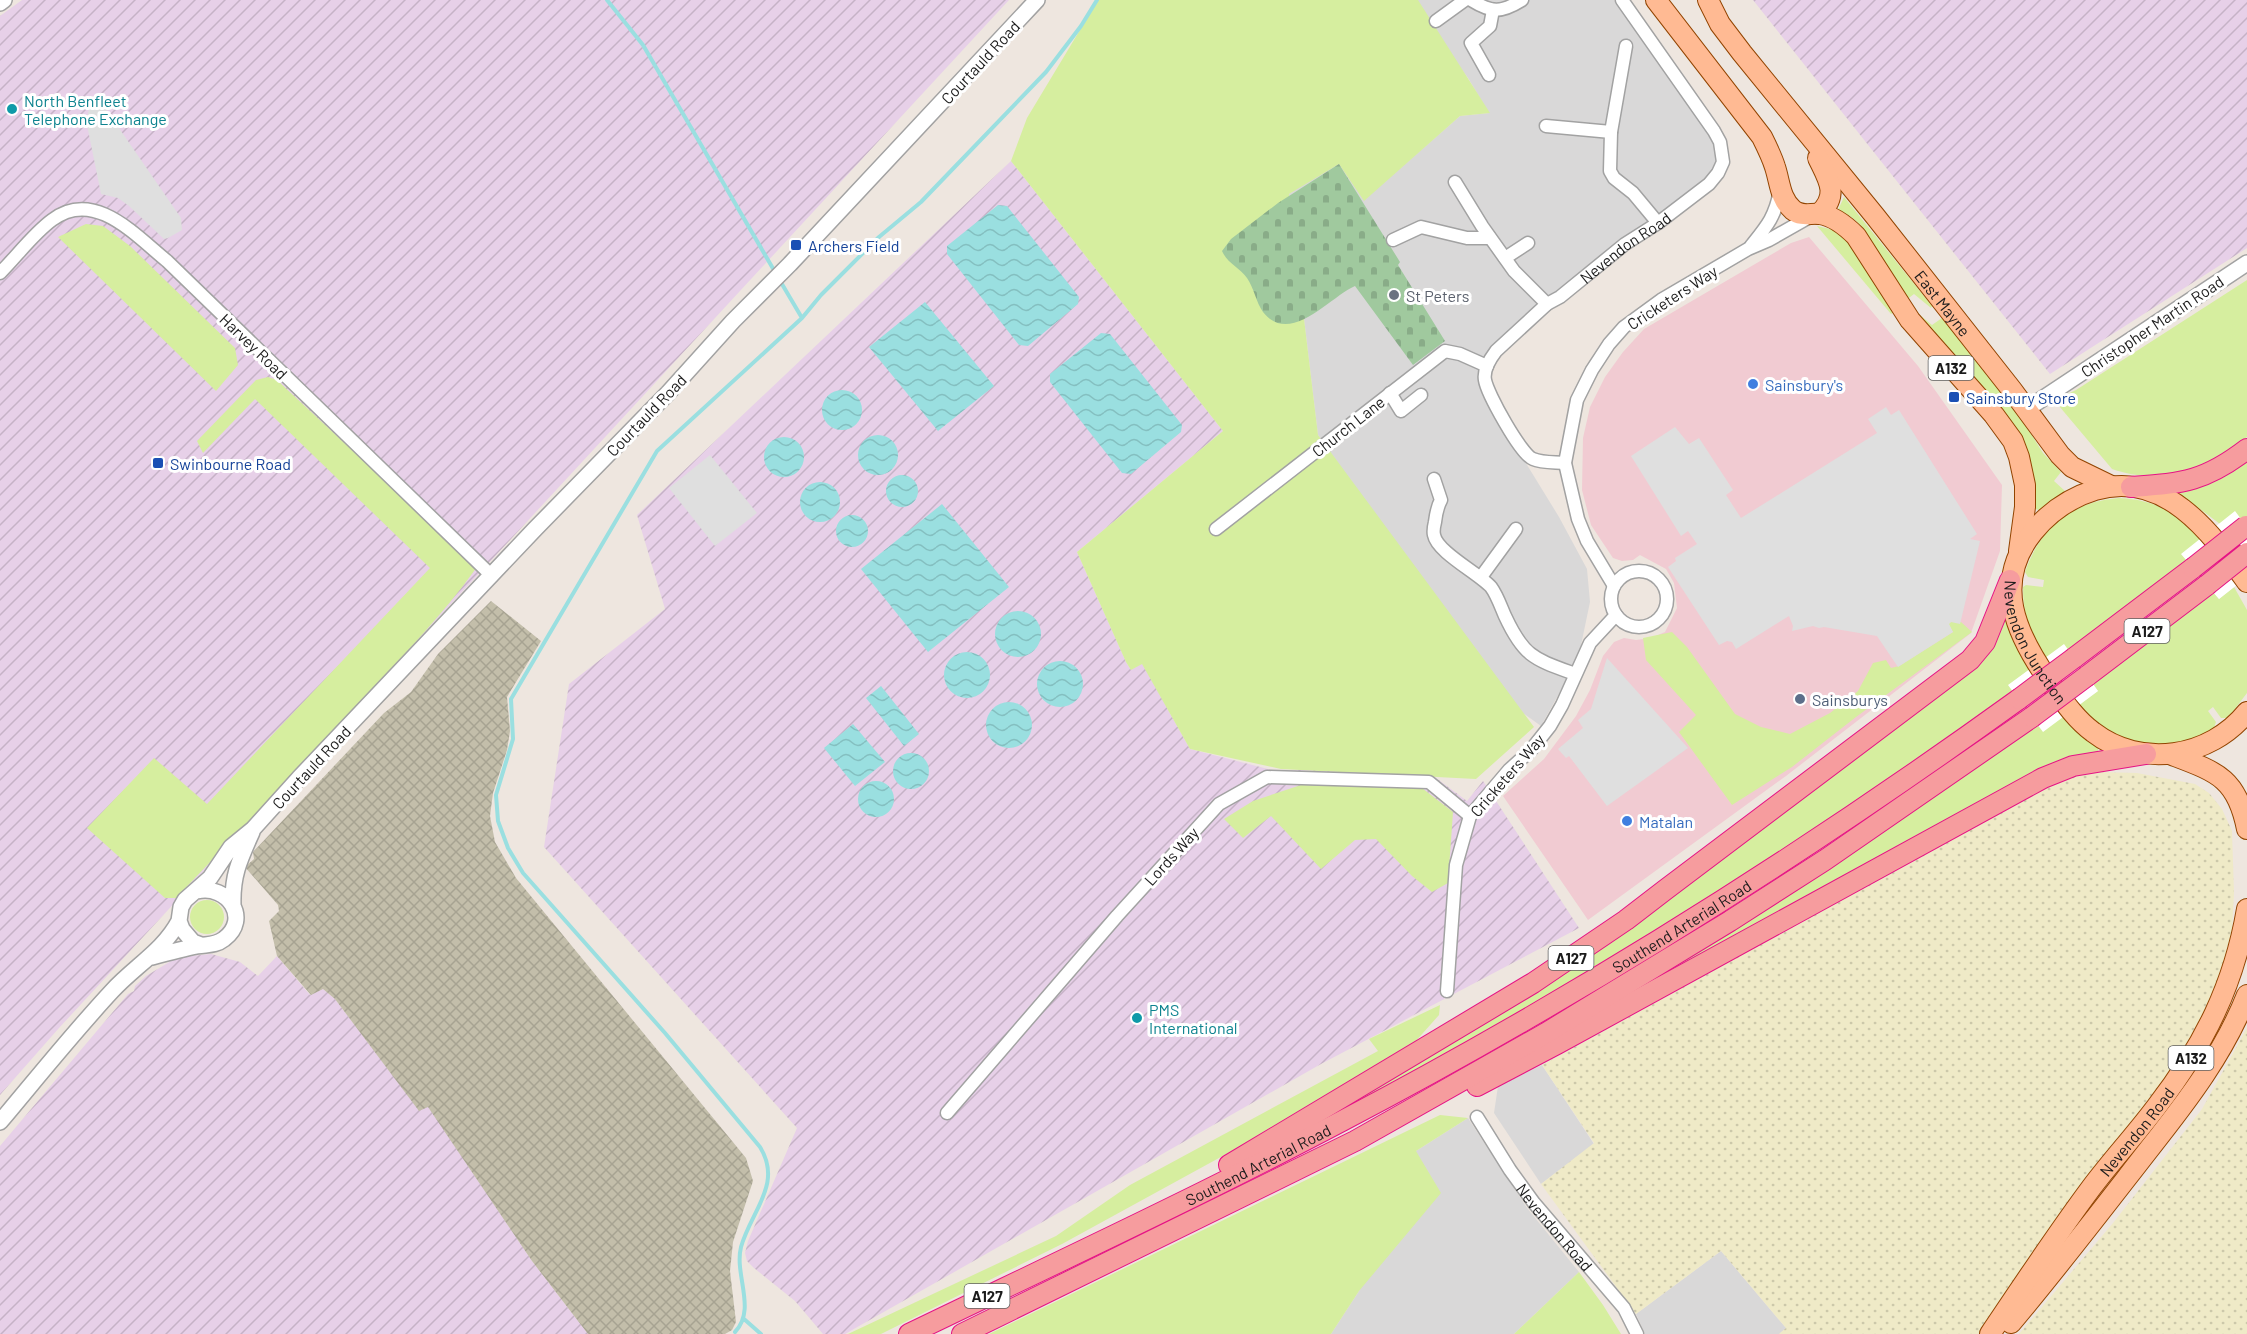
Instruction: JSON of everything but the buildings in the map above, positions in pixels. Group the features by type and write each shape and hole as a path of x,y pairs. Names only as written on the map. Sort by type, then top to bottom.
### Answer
{"highway":[{"path":"2131,487 2172,484 2199,478 2226,465 2247,449"},
{"name":"Southend Arterial Road","path":"909,1334 1343,1120 1534,1014 1668,934 1816,841 2019,699 2247,526"},
{"name":"Southend Arterial Road","path":"962,1334 1355,1141 1546,1033 1730,921 1894,814 2032,717 2247,553"},
{"name":"A127","path":"1065,1258 1327,1107 1533,983 1626,920 1970,660 1984,642 2010,580"},
{"name":"A127","path":"1355,1141 1497,1076 2043,778 2073,766 2146,754"}],"main road":[{"name":"East Mayne","path":"1708,0 1720,24 1807,135 1875,216 2064,460 2084,474 2111,486"},
{"name":"A132","path":"1658,1 1762,137 1774,165 1780,190 1792,210 1804,215 1816,214 1841,224 1856,236 1910,320 1994,415 2013,441 2025,484 2025,507 2019,550"},
{"name":"East Mayne","path":"1807,135 1831,193 1828,204 1816,214"},
{"name":"Nevendon Junction","path":"2247,582 2191,515 2164,497 2131,487 2111,486 2075,498 2053,511 2019,550 2010,580 2016,618 2022,638 2034,659 2086,727 2110,744 2146,754 2172,755 2199,748 2220,737 2247,712"},
{"name":"A132","path":"2172,755 2209,769 2230,786 2241,804 2247,829"},
{"name":"Nevendon Road","path":"1990,1334 2065,1224 2157,1106 2196,1050 2223,998 2238,954 2247,909"},
{"name":"Nevendon Road","path":"2002,1334 2115,1195 2195,1090 2222,1048 2247,995"}],"street":[{"path":"0,3 4,0"},
{"name":"Courtauld Road","path":"0,1122 114,989 152,957 174,931 185,900 210,878 231,847 253,829 790,264 1037,0"},
{"path":"1436,21 1465,0"},
{"path":"1471,0 1487,10 1506,9 1522,0"},
{"name":"Nevendon Road","path":"1487,366 1496,351 1547,304 1560,297 1625,244 1658,223 1709,184 1723,162 1720,142 1714,130 1622,0"},
{"path":"1489,75 1471,43 1490,26 1493,10"},
{"path":"1626,46 1611,132 1610,171 1614,178 1633,192 1658,223"},
{"path":"1546,126 1611,132"},
{"path":"1455,182 1482,226 1514,271 1547,304"},
{"name":"Cricketers Way","path":"1748,249 1770,223 1777,209 1780,190"},
{"name":"Harvey Road","path":"0,273 49,222 61,214 90,209 112,217 167,261 492,576"},
{"name":"Cricketers Way","path":"1614,586 1587,541 1578,519 1565,463 1577,400 1592,370 1609,344 1624,327 1661,300 1748,249 1816,214"},
{"path":"1393,240 1421,227 1467,238 1490,238"},
{"path":"1505,258 1528,243"},
{"name":"Christopher Martin Road","path":"2027,410 2247,263"},
{"name":"Church Lane","path":"1216,529 1445,351 1460,354 1487,366"},
{"path":"1487,366 1484,375 1488,390 1523,450 1531,459 1565,463"},
{"path":"1390,393 1401,411 1421,395"},
{"path":"1434,479 1442,500 1437,507 1434,537 1439,546 1481,577 1493,590 1516,639 1527,652 1538,661 1575,674"},
{"path":"1481,577 1516,529"},
{"path":"1635,571 1647,572 1659,578 1665,588 1668,597 1666,608 1656,621 1645,626 1633,626 1616,615 1611,598 1614,586 1623,576 1635,571"},
{"name":"Cricketers Way","path":"1447,990 1456,864 1470,816 1550,726 1590,643 1616,615"},
{"name":"Lords Way","path":"947,1113 1117,916 1219,804 1268,777 1429,782 1470,816"},
{"name":"Courtauld Road","path":"152,957 201,945 216,944 228,936 235,922 232,886 235,869 253,829"},
{"path":"197,891 214,890 228,898 233,905"},
{"path":"179,921 187,936 201,945"},
{"name":"Nevendon Road","path":"1477,1117 1534,1203 1624,1308 1637,1334"}],"shaded area":[{"path":"22,0 1009,0 59,1028 0,1095 0,16"},
{"path":"1413,0 1614,0 1717,144 1719,155 1710,177 1510,335 1480,381 1502,424 1559,517 1587,569 1590,602 1580,650 1541,726 1509,703 1318,435 1289,194 1338,161 1364,200 1460,116 1489,113 1468,78"},
{"path":"1753,0 2247,0 2247,248 2050,374"},
{"path":"101,102 181,218 182,230 168,238 164,239 118,198 101,194 86,120 89,110"},
{"path":"1011,161 1223,431 1077,552 1131,670 1142,663 1190,749 1272,770 1424,769 1467,801 1483,781 1579,928 1321,1064 845,1334 823,1334 795,1301 747,1261 745,1253 748,1241 797,1128 544,847 569,684 665,609 637,515"},
{"path":"1809,237 1918,366 2002,485 2000,551 1971,633 1786,776 1588,920 1503,796 1544,759 1576,716 1590,690 1603,656 1614,642 1624,638 1636,640 1651,638 1665,632 1677,608 1674,583 1666,569 1640,555 1633,560 1622,561 1613,558 1591,525 1582,490 1583,438 1590,407 1605,377 1644,329 1791,243"},
{"name":"Sainsbury's","path":"1886,407 1891,415 1899,410 1977,534 1970,539 1980,541 1960,624 1951,622 1949,624 1953,632 1898,667 1877,636 1813,626 1792,631 1793,626 1789,616 1736,649 1732,642 1727,641 1719,645 1668,567 1676,561 1675,558 1697,544 1688,531 1681,536 1631,456 1675,427 1689,444 1699,438 1733,490 1726,495 1741,518 1877,433 1868,419"},
{"path":"710,455 757,513 715,546 669,488"},
{"path":"491,601 541,641 507,697 510,731 507,750 493,793 490,816 495,842 516,878 746,1158 753,1181 733,1242 730,1271 736,1322 732,1330 725,1334 588,1334 532,1261 428,1107 419,1111 335,999 323,989 311,995 277,956 269,921 279,911 278,905 245,867 254,859 253,852 384,713 411,692 438,654"},
{"name":"Matalan","path":"1607,658 1688,748 1607,806 1569,756 1566,758 1558,749 1583,728 1578,720 1591,709"},
{"path":"2102,772 2137,773 2195,784 2209,793 2222,809 2232,831 2234,893 2232,929 2236,931 2229,962 2190,1047 1984,1334 1779,1334 1786,1328 1721,1251 1636,1314 1541,1184 1594,1143 1542,1065 2046,787 2075,775"},
{"path":"211,954 240,962 258,976 277,956 310,995 323,989 335,999 419,1110 428,1106 532,1261 588,1334 0,1334 0,1146 128,994 134,991 135,986 146,976 171,961"},
{"path":"2247,1028 2247,1334 2019,1334 2113,1223 2202,1109"},
{"path":"1542,1065 1594,1144 1541,1184 1494,1113 1498,1086"},
{"path":"1468,1118 1527,1208 1579,1272 1514,1334 1331,1334 1359,1291 1416,1151"},
{"path":"1721,1251 1786,1328 1779,1334 1645,1334 1636,1314"}],"green space":[{"path":"1098,0 1418,0 1490,113 1460,116 1364,201 1339,164 1289,194 1318,435 1534,727 1476,779 1281,769 1190,749 1142,664 1131,670 1126,662 1077,552 1223,431 1011,161 1027,118"},
{"path":"1339,164 1400,262 1398,265 1445,341 1413,365 1355,286 1310,316 1298,322 1285,324 1274,321 1263,312 1247,278 1222,251 1231,239 1278,203"},
{"path":"1844,197 1932,306 1931,308 1914,294 1905,301 1863,228 1838,210"},
{"path":"86,224 103,226 130,246 235,348 238,365 216,391 58,237"},
{"path":"1817,226 1839,231 1847,237 1894,312 1891,314"},
{"path":"2247,280 2247,437 2216,458 2183,471 2149,476 2112,469 2054,400 2076,390"},
{"path":"1915,311 1932,325 1942,318 2019,415 2043,453 2061,472 2054,481 2065,491 2039,510 2032,508 2032,483"},
{"path":"268,377 277,380 477,567 420,638 244,826 176,898 165,898 87,828 154,758 207,804 430,568 255,399 203,453 197,441 256,380"},
{"path":"2247,457 2247,517 2242,521 2235,512 2220,524 2176,491"},
{"path":"2119,498 2144,501 2165,509 2183,521 2201,539 2189,563 2070,653 2045,658 2031,633 2024,606 2023,587 2026,585 2043,587 2044,580 2028,577 2025,572 2032,556 2049,529 2072,511 2102,500"},
{"path":"2234,587 2247,610 2247,693 2228,718 2221,718 2213,707 2208,711 2216,722 2213,730 2190,741 2172,745 2142,744 2113,734 2100,726 2079,705 2098,691 2091,681 2211,590 2219,599"},
{"path":"2004,614 2013,641 2030,669 2009,685 2015,694 1948,742 1629,950 1322,1124 1319,1119 1489,1017 1970,668"},
{"path":"1961,622 1972,632 1792,767 1732,805 1679,732 1696,715 1646,660 1643,638 1672,632 1687,647 1735,714 1761,727 1790,734 1830,713 1858,691 1873,663 1886,660 1891,668 1899,666 1953,632 1948,624"},
{"path":"2064,716 2082,736 2098,748 2098,752 2071,759 1658,979 1657,977 1671,966 1674,968 1713,942 2036,722"},
{"path":"1301,785 1422,788 1453,812 1448,883 1432,892 1412,876 1376,839 1355,840 1321,869 1271,816 1243,838 1224,819 1253,801"},
{"path":"207,900 219,905 224,917 219,929 207,934 195,929 190,917 195,905"},
{"path":"1440,1005 1439,1015 1415,1042 1250,1141 1062,1244 881,1334 848,1334 1056,1236 1130,1185 1378,1051 1369,1039"},
{"path":"1440,1115 1468,1118 1416,1151 1441,1193 1359,1291 1331,1334 989,1334"},
{"path":"1579,1272 1621,1334 1514,1334"}],"water":[{"path":"998,205 1007,206 1079,297 1078,304 1028,346 1019,345 947,254 947,246"},
{"path":"925,302 994,386 938,431 869,347"},
{"path":"1101,333 1110,334 1182,425 1181,432 1131,474 1122,473 1050,382 1050,374"},
{"path":"842,390 856,396 862,410 856,424 842,430 828,424 822,410 828,396"},
{"path":"878,435 892,441 898,455 892,469 878,475 864,469 858,455 864,441"},
{"path":"784,437 798,443 804,457 798,471 784,477 770,471 764,457 770,443"},
{"path":"902,475 913,480 918,491 913,502 902,507 891,502 886,491 891,480"},
{"path":"820,482 834,488 840,502 834,516 820,522 806,516 800,502 806,488"},
{"path":"942,504 1009,587 928,652 861,569"},
{"path":"852,515 863,520 868,531 863,542 852,547 841,542 836,531 841,520"},
{"path":"1018,611 1034,618 1041,634 1034,650 1018,657 1002,650 995,634 1002,618"},
{"path":"967,652 983,659 990,675 983,691 967,698 951,691 944,675 951,659"},
{"path":"1060,661 1076,668 1083,684 1076,700 1060,707 1044,700 1037,684 1044,668"},
{"path":"881,686 919,734 904,746 866,698"},
{"path":"1009,702 1025,709 1032,725 1025,741 1009,748 993,741 986,725 993,709"},
{"path":"853,724 885,762 855,786 824,748"},
{"path":"911,753 924,758 929,771 924,784 911,789 898,784 893,771 898,758"},
{"path":"876,781 889,786 894,799 889,812 876,817 863,812 858,799 863,786"}],"pier":[{"path":"2235,511 2247,527 2247,577 2219,599 2181,554"},
{"path":"2064,644 2098,691 2043,732 2008,685"}],"waterway":[{"path":"607,0 643,45 775,272"},
{"path":"779,279 802,318 821,295 879,237 921,202 1046,72 1081,26 1097,0"},
{"path":"735,1332 741,1323 745,1302 740,1269 741,1247 767,1185 766,1160 760,1147 665,1033 523,873 508,848 498,821 496,795 513,739 511,699 657,451 802,318"},
{"path":"744,1319 761,1334"}],"place":[{"name":"North Benfleet Telephone Exchange","path":"12,109"},
{"name":"Archers Field","path":"796,245"},
{"name":"St Peters","path":"1394,295"},
{"name":"Sainsbury's","path":"1753,384"},
{"name":"Sainsbury Store","path":"1954,397"},
{"name":"Swinbourne Road","path":"158,463"},
{"name":"Sainsburys","path":"1800,699"},
{"name":"Matalan","path":"1627,821"},
{"name":"PMS International","path":"1137,1018"}]}
